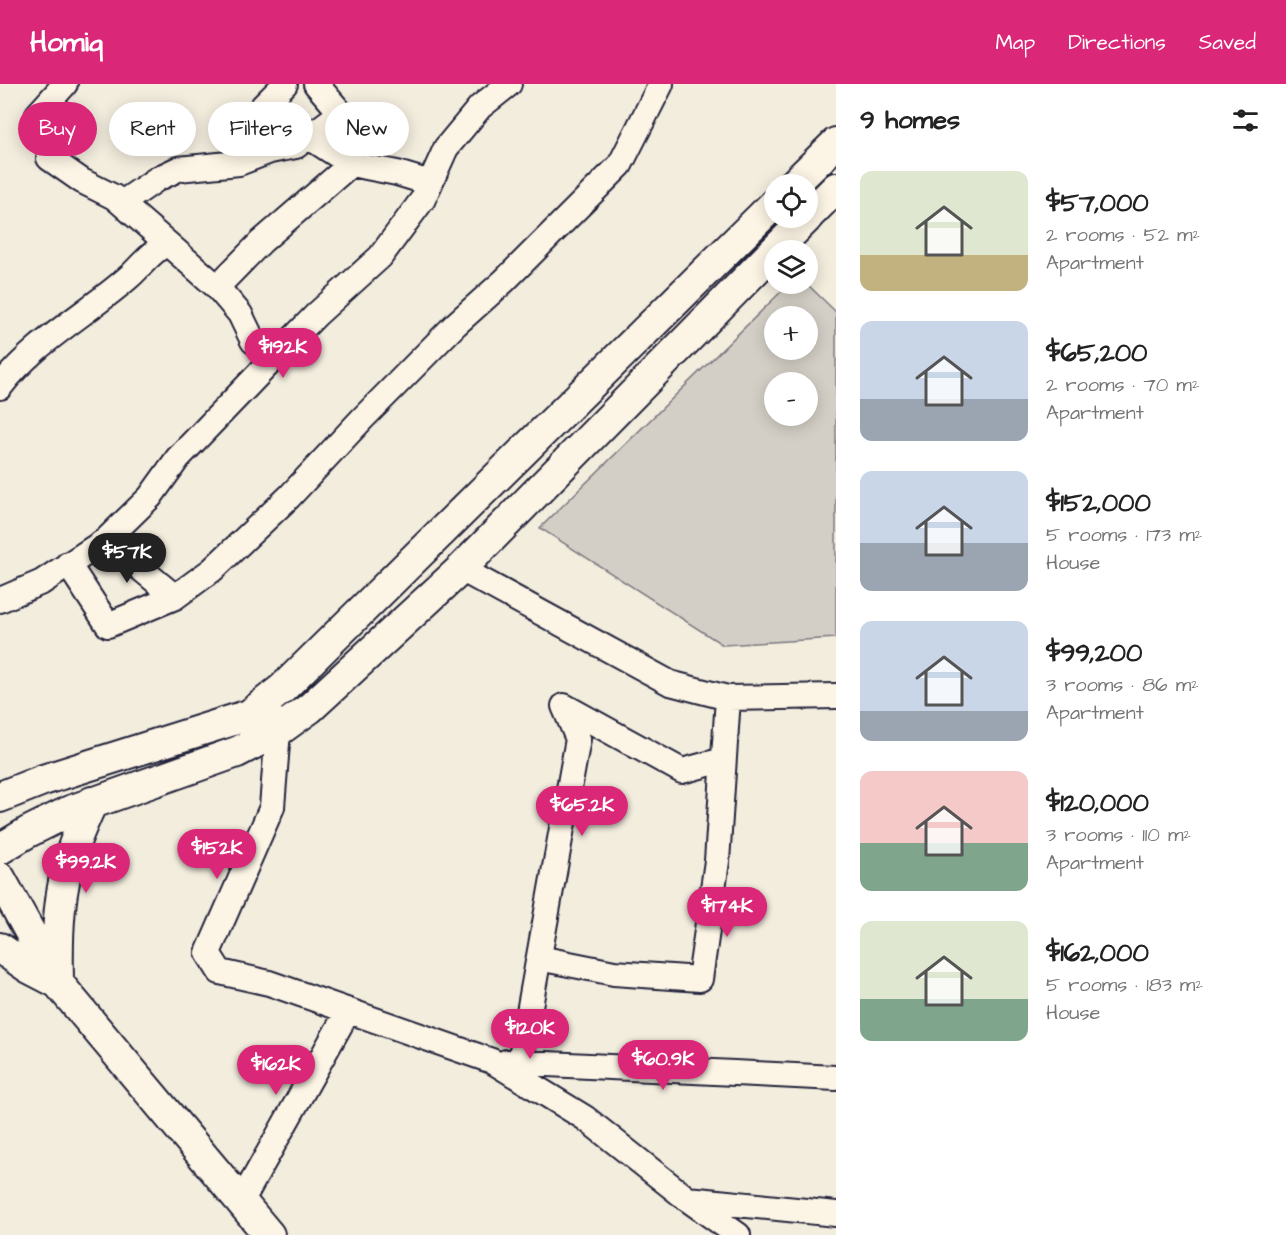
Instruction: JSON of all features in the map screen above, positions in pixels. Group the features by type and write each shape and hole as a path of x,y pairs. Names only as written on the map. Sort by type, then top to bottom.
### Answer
{"main road":[{"path":"804,174 836,143"},
{"path":"818,206 835,189"},
{"path":"0,796 43,780 249,715 283,688 764,214"},
{"path":"785,240 796,228"},
{"path":"0,849 48,821 92,802 237,752 278,731 310,708 461,569 764,261"},
{"path":"58,983 57,936 62,890 74,845 92,802"},
{"path":"0,878 58,983 269,1235"},
{"path":"0,948 58,983"}],"street":[{"path":"65,84 38,114 56,136 49,158 82,181 122,203 217,287 240,314 253,341 276,356"},
{"path":"267,102 285,84"},
{"path":"313,134 341,113 316,84"},
{"path":"0,600 42,582 106,540 150,497 178,458 316,315 380,257 423,199 446,148 480,107 509,84"},
{"path":"68,564 108,625 175,597 212,570 289,497 456,324 504,281 620,165 661,84"},
{"path":"313,140 351,164 397,173 430,183"},
{"path":"122,203 157,179 178,169 239,163 257,156"},
{"path":"217,287 261,242 351,164"},
{"path":"0,387 12,371 35,351 130,276 167,243"},
{"path":"106,540 175,597"},
{"path":"461,569 670,683 728,698 836,696"},
{"path":"539,958 614,973 700,979 717,861 728,698"},
{"path":"265,701 278,731 272,807 208,953 220,972 269,983 492,1061 585,1118 686,1198 738,1235"},
{"path":"520,1062 578,739 564,706 682,771 723,760"},
{"path":"241,1202 348,1011"},
{"path":"492,1061 836,1078"},
{"path":"686,1198 836,1214"}],"shaded area":[{"path":"779,294 817,294 836,312 836,638 723,645 540,528 764,308 764,360 818,360 818,306 767,306"}]}
